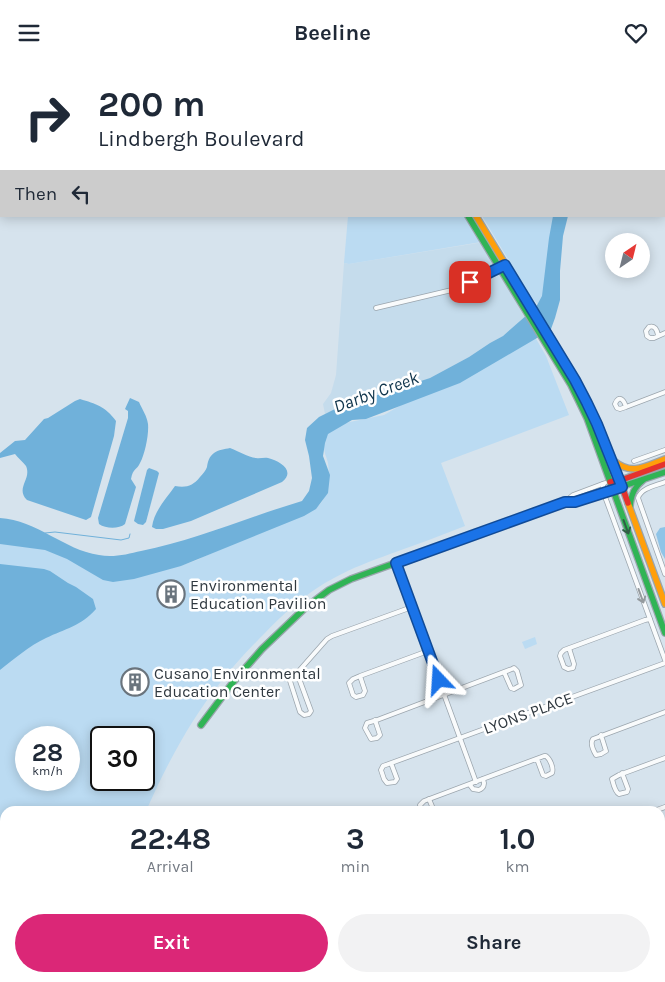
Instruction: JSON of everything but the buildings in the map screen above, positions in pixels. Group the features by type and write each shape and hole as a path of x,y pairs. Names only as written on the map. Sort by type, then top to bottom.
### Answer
{"main road":[{"path":"469,217 537,322 572,385 582,407 606,483 613,489 665,633"},
{"path":"477,217 502,266"},
{"path":"549,343 587,403 597,424 665,604"},
{"path":"610,456 618,465 628,470 665,459"},
{"path":"606,483 665,464"},
{"path":"201,725 234,681 262,649 305,608 329,590 351,579 565,502 575,502 665,472"},
{"path":"630,509 632,493 643,480"},
{"path":"660,591 665,598"}],"street":[{"path":"376,308 456,289 502,266"},
{"path":"658,335 665,333"},
{"path":"626,407 665,392"},
{"path":"634,461 665,450"},
{"path":"665,482 642,491 638,498 665,574"},
{"path":"606,483 604,492 665,662"},
{"path":"565,502 573,495 606,483"},
{"path":"396,563 476,782"},
{"path":"297,673 311,711 309,714 301,714 290,683 291,680 297,673 327,639 412,607"},
{"path":"569,648 574,664 573,667 568,669 562,663 560,654 562,651 569,648 650,619"},
{"path":"360,676 364,693 356,697 353,695 349,683 353,679 360,676 428,651"},
{"name":"LYONS PLACE","path":"391,763 665,662"},
{"path":"375,720 380,735 372,740 365,726 367,723 444,694 512,669 516,669 521,685 514,689 511,688 504,672"},
{"path":"601,735 606,751 596,755 591,742 593,739 601,735 665,712"},
{"path":"420,806 421,803 429,799 544,756 548,757 553,768 552,773 546,776 543,775 537,759"},
{"path":"622,773 628,789 619,794 612,779 622,773 665,758"},
{"path":"391,763 397,779 395,782 387,783 381,769 383,766 391,763"},
{"path":"470,785 473,789 479,790 483,788 483,779"},
{"path":"429,799 432,806"}],"shaded area":[{"path":"348,217 466,217 481,242 349,264 344,263"},
{"path":"483,217 558,217 546,313 531,297"},
{"path":"553,217 568,217 563,236 560,300 551,329 460,383 366,419 352,420 328,434 323,456 330,475 328,493 316,509 304,516 181,566 134,579 113,582 103,580 67,559 45,550 0,544 0,518 26,524 86,552 104,556 120,555 182,541 302,501 309,491 312,478 305,440 307,428 319,417 337,408 430,378 503,336 536,307 542,296"},
{"path":"484,242 524,307 518,306 525,318 503,336 430,378 358,401 325,414 323,404 331,393 336,375 344,263 349,264"},
{"path":"535,337 546,356 569,415 441,463 465,526 348,571 305,596 288,611 241,658 198,713 179,745 148,806 0,806 0,537 10,537 65,556 180,566 316,508 324,499 329,481 328,463 324,451 324,435 345,423 384,415 415,397 463,381"},
{"path":"130,398 139,402 146,415 148,424 147,438 142,459 132,475 131,479 136,487 125,524 116,528 109,528 99,524 98,518 128,418 128,411 125,409"},
{"path":"80,399 96,404 116,421 114,436 91,517 86,520 27,500 23,491 27,475 26,466 15,454 0,458 0,453 15,441 25,440 44,419"},
{"path":"230,448 253,457 277,461 287,470 286,478 282,482 191,521 163,529 152,527 158,510 175,486 183,487 195,482 205,471 212,455 217,451"},
{"path":"149,468 159,473 146,522 143,525 134,521"},
{"path":"665,527 665,559 656,534 660,528"},
{"path":"0,564 50,571 93,599 96,609 79,623 34,645 0,670"},
{"path":"535,637 537,644 525,649 522,642"}],"waterway":[{"path":"45,533 55,532 121,540 129,538 130,534"}],"traffic: fast":[{"path":"469,217 571,385 587,418 665,633"},
{"path":"201,725 234,681 262,649 305,608 329,590 351,579 565,502 575,502 665,472"},
{"path":"630,506 634,491 643,480"}],"traffic: slow":[{"path":"477,217 561,356"},
{"path":"614,461 621,466 633,469 645,467 665,459"},
{"path":"628,503 665,604"}],"traffic: jam":[{"path":"561,356 598,428 628,503"},
{"path":"610,482 624,479 665,464"}],"place":[{"name":"Environmental Education Pavilion","path":"171,594"},
{"name":"Cusano Environmental Education Center","path":"135,682"}],"route":[{"path":"439,680 396,563 565,502 575,502 622,487 597,424 575,380 505,265 470,282"}],"water label":[{"name":"Darby Creek","path":"376,392"}]}
